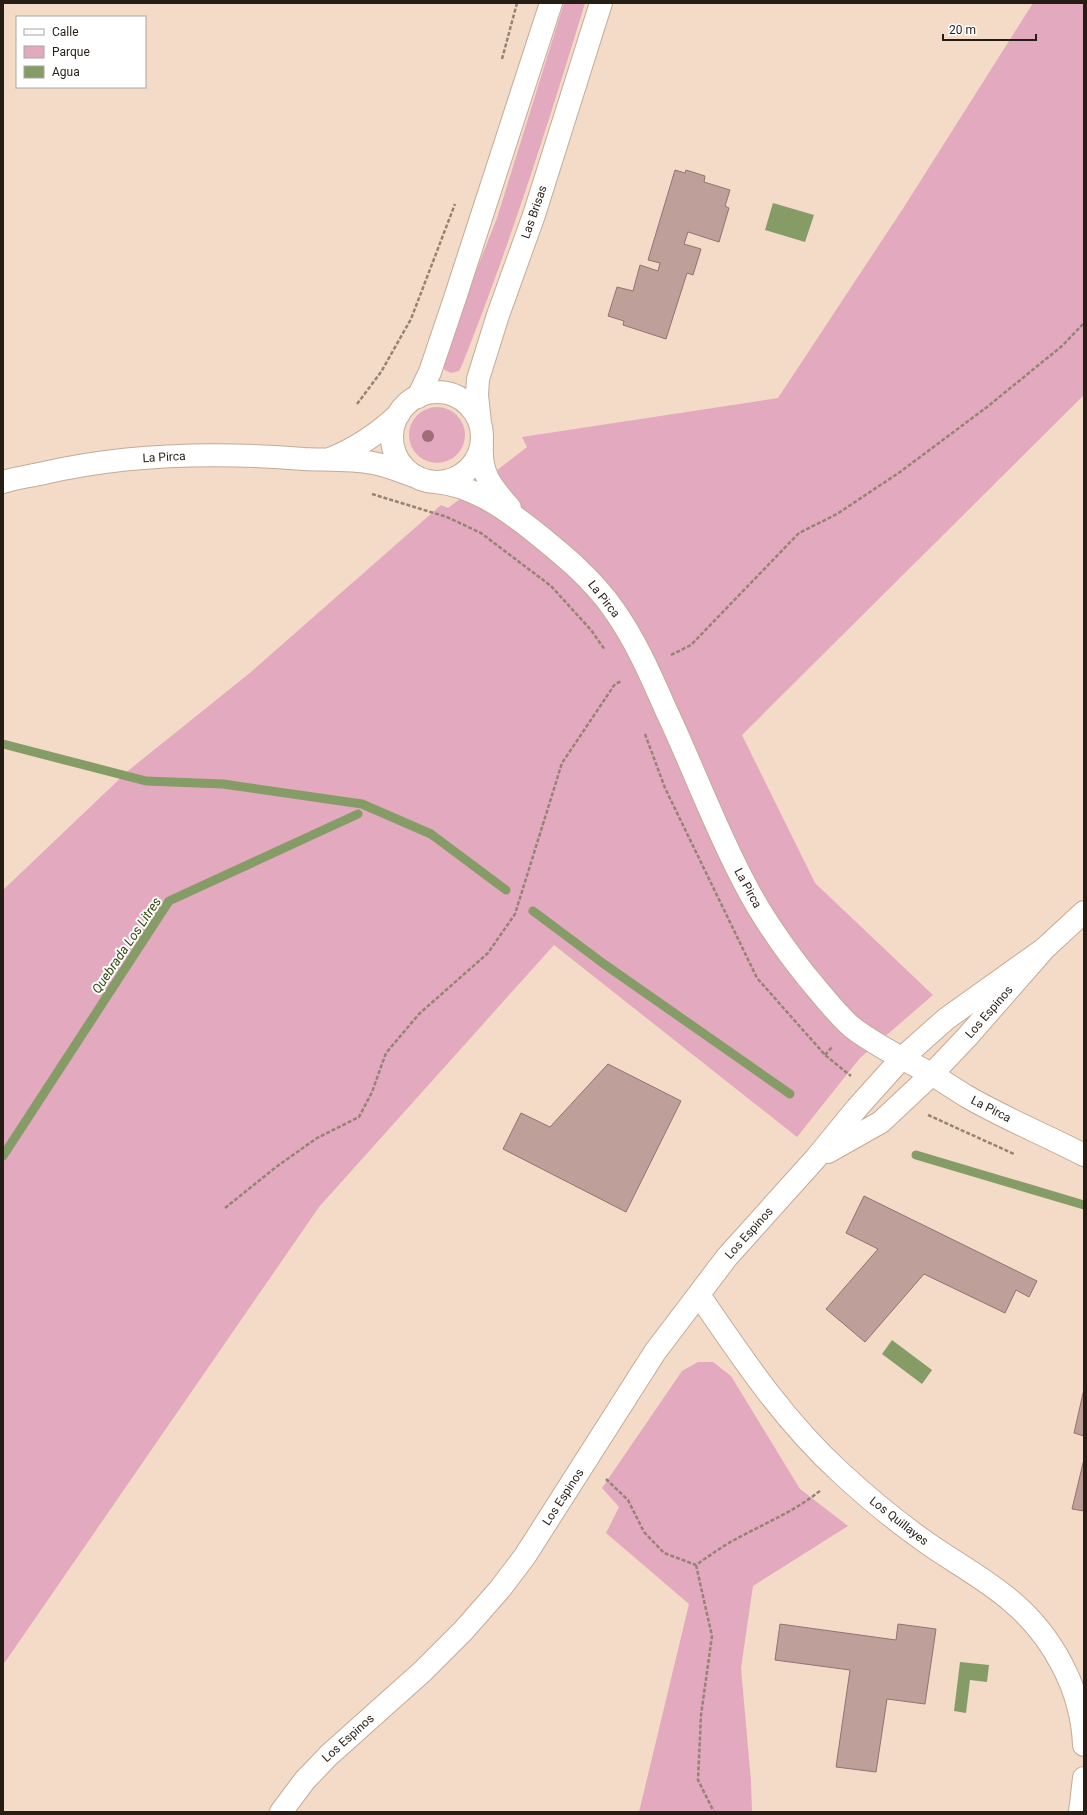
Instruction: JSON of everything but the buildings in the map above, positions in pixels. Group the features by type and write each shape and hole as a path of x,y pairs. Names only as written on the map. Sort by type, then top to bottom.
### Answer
{"street":[{"path":"418,396 430,372 551,3"},
{"name":"Las Brisas","path":"426,480 448,481 461,476 471,467 478,456 481,433 477,395 478,378 498,315 534,214 600,3"},
{"path":"426,480 405,469 396,457 392,442 393,427 399,414 407,404 418,396 433,393 448,393 462,399 472,410 481,433"},
{"name":"La Pirca","path":"327,460 348,451 374,436 399,414"},
{"name":"La Pirca","path":"481,433 482,465 489,482 520,520"},
{"name":"La Pirca","path":"3,482 66,468 113,460 160,456 256,455 372,463 393,468 426,480 447,483 467,490 496,504 520,520 570,561 593,584 614,609 632,637 647,667 693,766 727,849 745,884 765,919 808,978 850,1026 876,1045 931,1074 968,1097 1084,1155"},
{"name":"Los Espinos","path":"816,1158 881,1122 967,1037 1044,949 1084,912"},
{"name":"Los Espinos","path":"281,1812 305,1780 329,1755 423,1671 463,1631 500,1589 525,1556 655,1352 727,1257 816,1158 857,1108 901,1059 946,1019 1044,949"},
{"name":"Los Quillayes","path":"699,1295 758,1382 782,1411 841,1473 883,1509 926,1542 997,1590 1026,1614 1041,1631 1057,1655 1070,1681 1079,1711 1084,1745"},
{"path":"1080,1812 1084,1778"}],"path":[{"path":"501,64 517,3"},
{"path":"357,404 381,372 411,319 456,202"},
{"path":"226,1208 276,1167 317,1138 359,1117 372,1092 386,1053 419,1014 488,953 515,914 562,764 616,684 691,645 799,533 837,514 900,472 1004,393 1062,346 1084,323"},
{"path":"586,1460 628,1500 644,1532 664,1553 696,1565"},
{"path":"696,1565 726,1545 782,1516 811,1498 841,1473"},
{"path":"696,1565 712,1636 701,1715 698,1780 714,1812"}],"green space":[{"path":"564,3 585,3 557,94 496,276 462,365 459,371 451,373 445,370 440,363 497,218"},
{"path":"1033,3 1084,3 1084,395 742,735 815,883 933,995 860,1058 797,1137 554,945 319,1207 3,1665 3,890 129,770 251,672 441,505 448,508 527,447 522,437 778,398 904,207"},
{"path":"437,407 448,410 457,415 462,424 465,435 462,446 457,455 448,460 437,463 426,460 417,455 412,446 409,435 412,424 417,415 426,410"},
{"path":"698,1362 713,1362 731,1376 800,1489 848,1526 753,1586 741,1668 751,1781 752,1812 639,1812 689,1604 606,1533 619,1507 602,1488 682,1371"}],"water":[{"path":"773,203 814,215 805,242 765,230"},
{"path":"892,1340 932,1370 922,1384 882,1354"},
{"path":"960,1662 989,1665 987,1682 970,1680 966,1713 954,1711"}],"waterway":[{"path":"3,744 146,781 223,784 362,804 431,834 506,890"},
{"name":"Quebrada Los Litres","path":"3,1156 169,901 358,814"},
{"path":"533,911 604,964 790,1094"},
{"path":"916,1155 1084,1205"}]}
